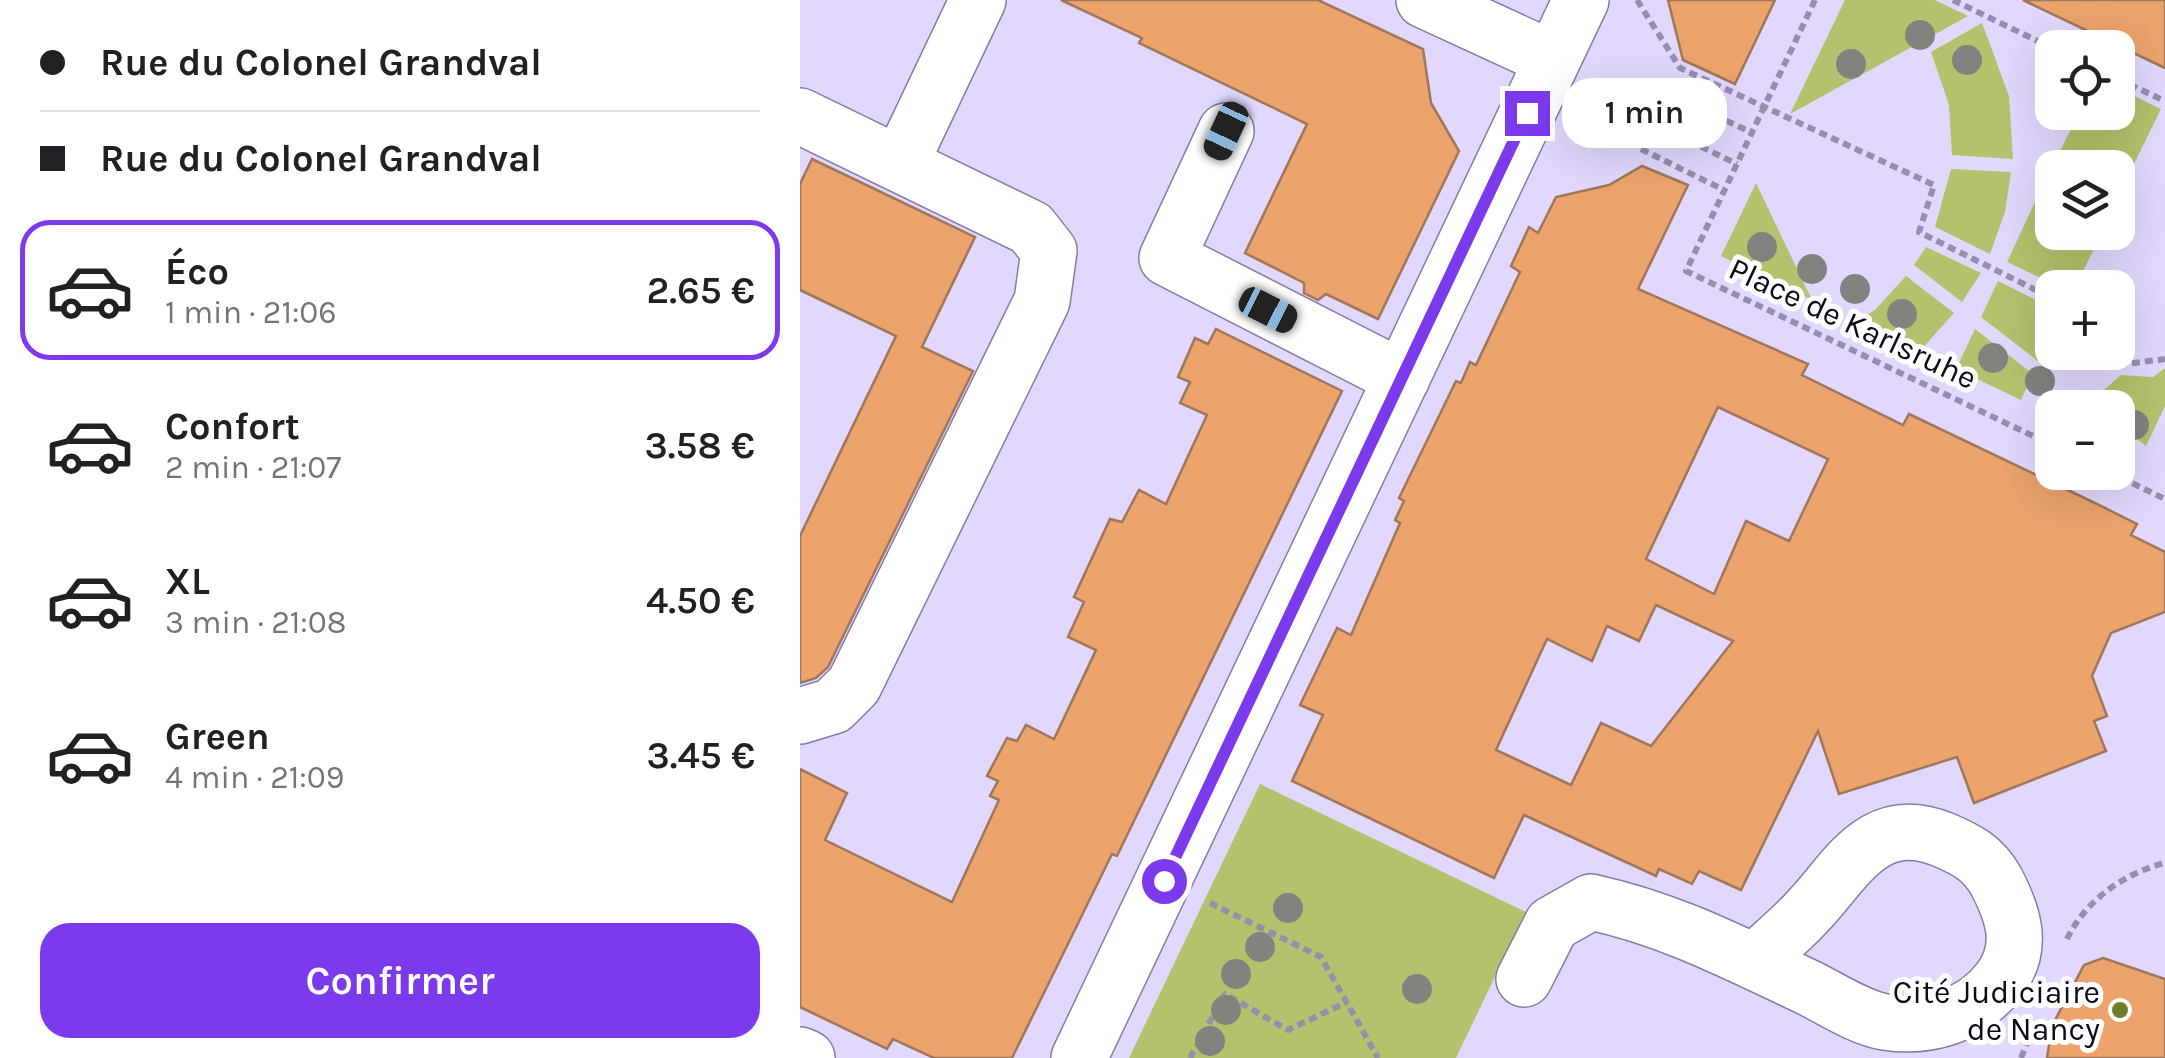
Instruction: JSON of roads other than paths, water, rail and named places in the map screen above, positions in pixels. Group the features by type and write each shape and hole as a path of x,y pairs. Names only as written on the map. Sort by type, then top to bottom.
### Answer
{"street":[{"path":"901,162 978,0"},
{"path":"1424,0 1552,59"},
{"path":"1079,1058 1581,0"},
{"path":"800,116 1031,228 1049,251 1042,301 854,685 833,706 800,716"},
{"path":"1226,131 1166,258 1402,378"},
{"path":"1524,979 1552,924 1591,902 1654,916 1883,1022 1934,1022 1975,1006 2002,978 2014,947 2015,922 1992,874 1972,852 1932,835 1903,834 1873,842 1850,857 1811,909 1754,962"}],"place":[{"name":"Cité Judiciaire de Nancy","path":"2120,1010"}]}
